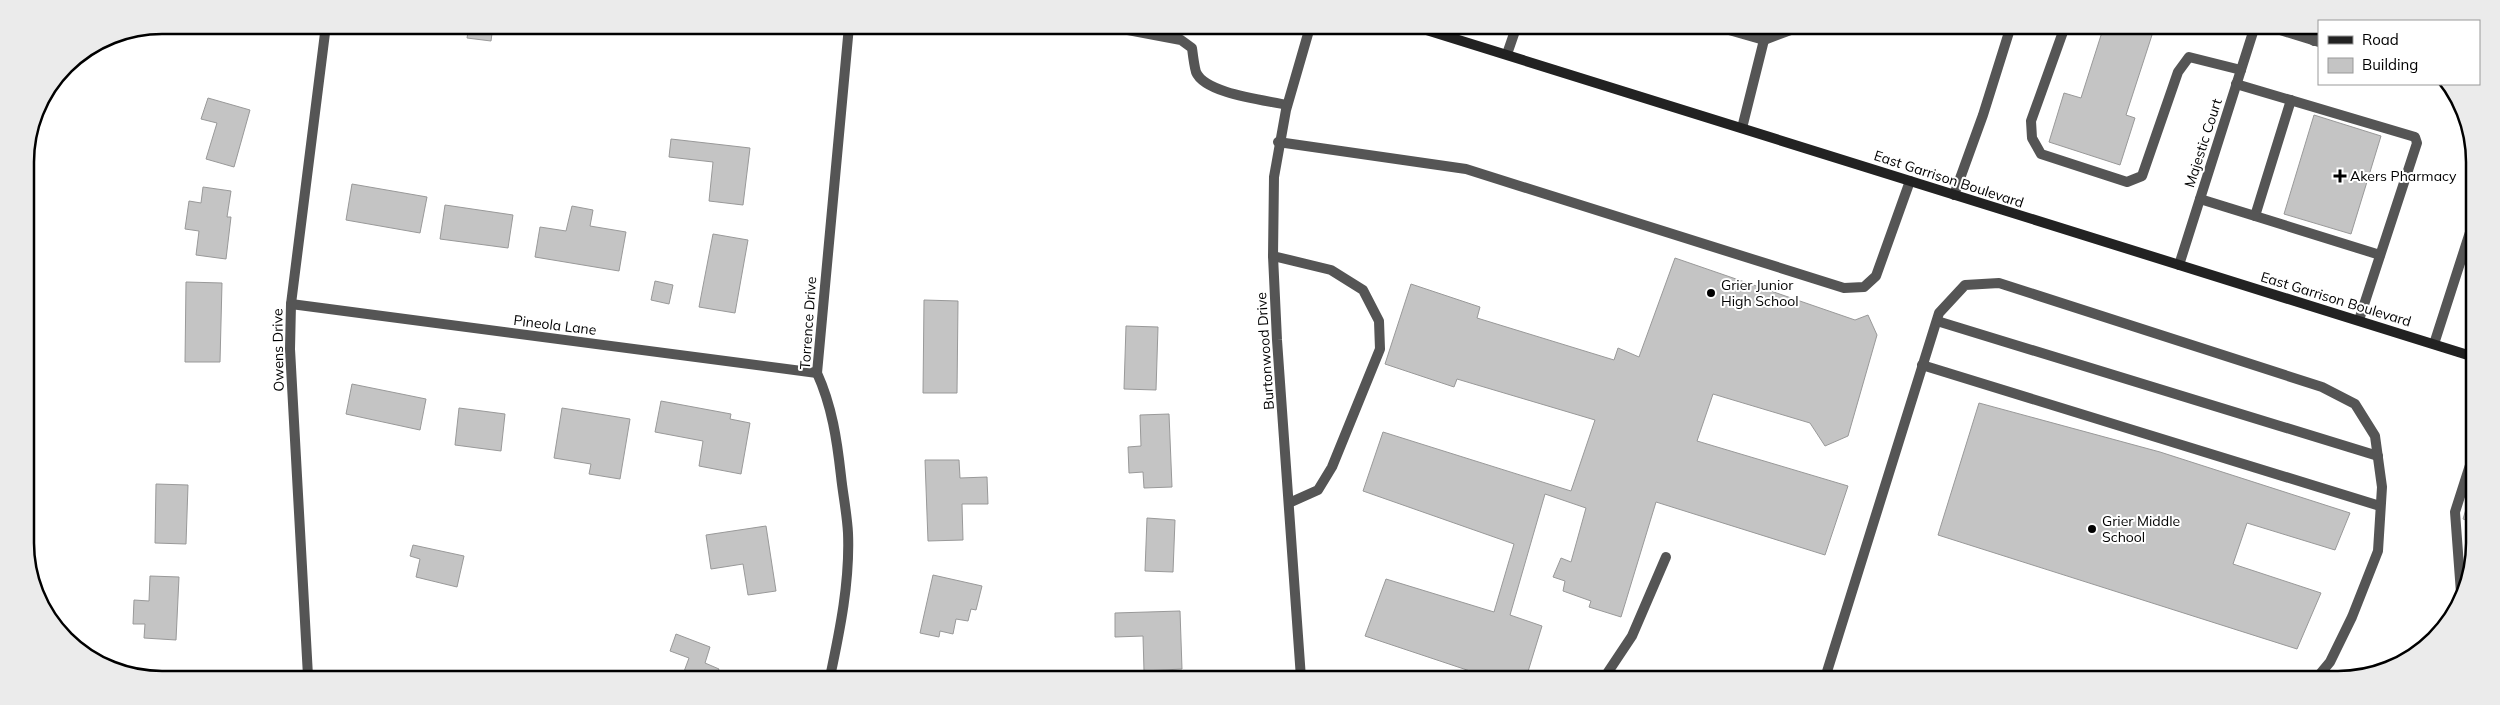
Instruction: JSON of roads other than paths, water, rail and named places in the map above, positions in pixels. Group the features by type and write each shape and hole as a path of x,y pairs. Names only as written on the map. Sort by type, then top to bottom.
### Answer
{"main road":[{"name":"East Garrison Boulevard","path":"1440,34 2466,354"}],"street":[{"name":"Owens Drive","path":"308,671 290,349 290,304 325,34"},
{"name":"Torrence Drive","path":"831,671 844,598 848,533 834,423 827,396 817,373 848,34"},
{"path":"1149,34 1180,40 1192,48 1196,72 1202,81 1214,88 1287,105"},
{"name":"Burtonwood Drive","path":"1302,671 1273,256 1274,177 1278,142 1308,34"},
{"path":"1507,54 1514,34"},
{"path":"1756,34 1764,40"},
{"path":"1764,40 1780,34"},
{"path":"1954,194 1984,115 2008,34"},
{"path":"2062,34 2031,121 2032,138 2041,154 2127,182 2142,176 2178,72 2189,57 2241,70"},
{"name":"Majestic Court","path":"2179,265 2252,34"},
{"path":"2293,34 2316,41"},
{"path":"1742,128 1764,40"},
{"path":"2236,84 2415,137 2417,143 2359,320"},
{"path":"2255,216 2291,100"},
{"path":"1278,142 1466,169 1844,288 1864,287 1876,276 1910,181"},
{"path":"2200,199 2380,255"},
{"path":"1273,256 1331,270 1363,290 1378,321 1380,340 1380,349 1332,467 1318,490 1290,503"},
{"path":"2434,344 2466,259"},
{"path":"1827,671 1939,313 1964,284 1999,283 2322,386 2355,404 2375,436 2382,487 2378,551 2352,617 2330,662 2322,671"},
{"name":"Pineola Lane","path":"290,304 817,373"},
{"path":"1937,321 2378,456"},
{"path":"1922,365 2380,506"},
{"path":"2461,580 2455,512 2466,478"},
{"path":"1609,671 1632,636 1666,558"}],"place":[{"name":"Akers Pharmacy","path":"2340,176"},
{"name":"Grier Junior High School","path":"1711,293"},
{"name":"Grier Middle School","path":"2092,529"}]}
